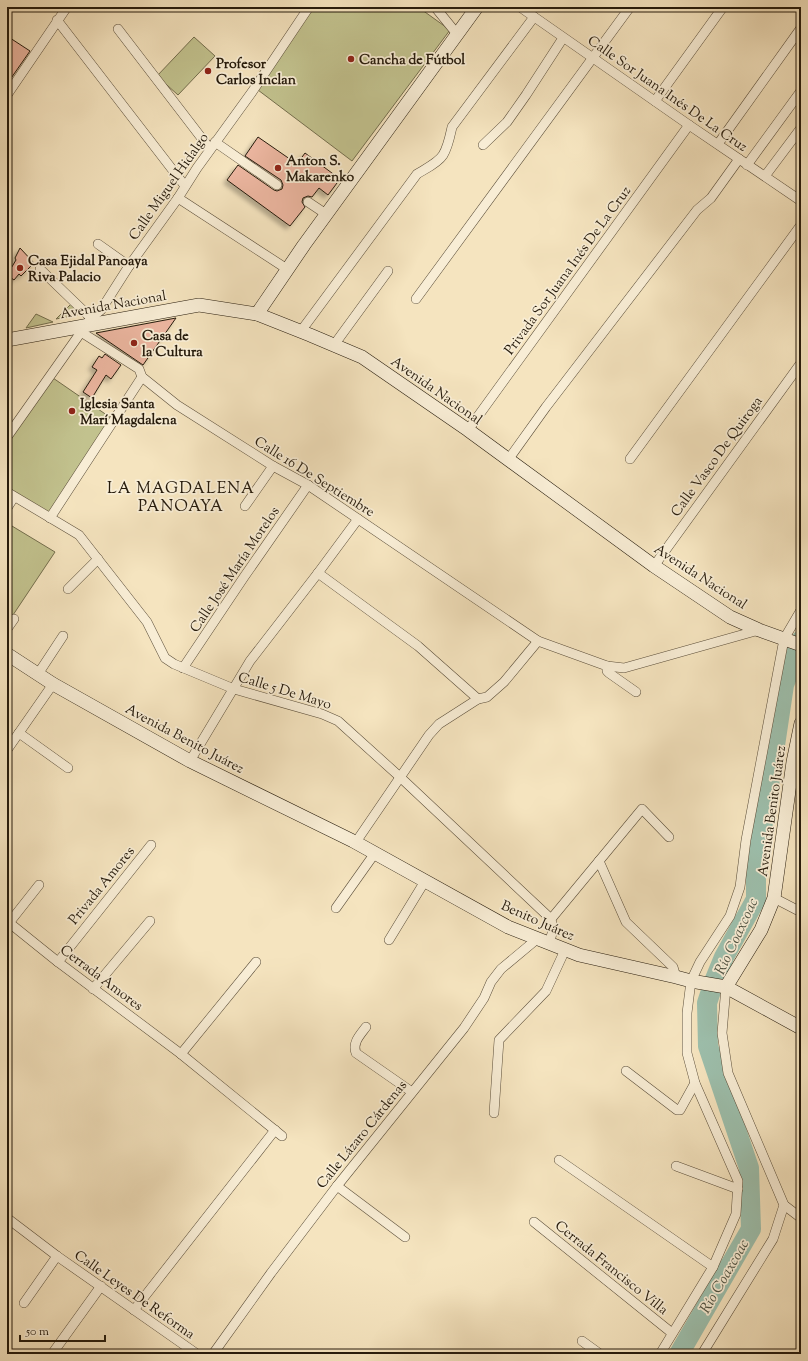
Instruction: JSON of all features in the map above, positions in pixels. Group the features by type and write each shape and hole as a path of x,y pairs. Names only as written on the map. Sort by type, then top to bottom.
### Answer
{"street":[{"path":"7,95 67,7"},
{"name":"Calle Miguel Hidalgo","path":"7,437 86,325 101,310 129,266 252,92 309,7"},
{"path":"435,7 457,34"},
{"path":"257,314 326,214 477,7"},
{"name":"Calle Sor Juana Inés De La Cruz","path":"520,7 688,125 801,201"},
{"path":"416,299 630,7"},
{"path":"654,101 723,7"},
{"path":"301,331 417,174 443,155 452,127 534,17"},
{"path":"57,20 185,186"},
{"path":"718,144 801,28"},
{"path":"118,29 213,146 277,185"},
{"path":"483,145 507,122 563,38"},
{"path":"747,164 801,91"},
{"name":"Privada Sor Juana Inés De La Cruz","path":"468,430 688,125"},
{"path":"765,176 801,128"},
{"path":"508,460 546,407 692,216 711,198 739,159"},
{"path":"178,198 287,269"},
{"path":"308,202 326,214"},
{"path":"630,459 801,225"},
{"path":"98,244 129,266"},
{"name":"Calle 16 De Septiembre","path":"40,269 86,325 139,369 142,377 176,405 273,466 308,485 538,641 607,666"},
{"path":"334,345 388,271"},
{"name":"Avenida Nacional","path":"7,340 199,305 257,314 362,357 468,430 654,566 730,617 759,630 792,642"},
{"name":"Calle Vasco De Quiroga","path":"654,566 801,363"},
{"path":"50,518 142,377"},
{"path":"245,506 273,466"},
{"name":"Calle José María Morelos","path":"184,668 244,577 308,485"},
{"path":"7,508 11,494"},
{"name":"Calle 5 De Mayo","path":"11,494 79,535 147,622 165,658 174,664 234,689 322,714 338,721 551,919"},
{"path":"190,761 250,661 358,519"},
{"path":"68,589 98,559"},
{"path":"318,573 418,646 478,699"},
{"path":"660,1354 713,1267 736,1214 738,1181 695,1083 687,1053 687,1013 697,982 700,962 730,916 740,887 746,840 792,642 801,610"},
{"path":"7,629 14,619"},
{"path":"636,692 609,674 607,671 607,666 624,668 759,630"},
{"path":"38,674 63,636"},
{"path":"353,841 358,839 429,735 439,724 478,699 487,697 504,682 538,641"},
{"name":"Avenida Benito Juárez","path":"7,654 53,684 190,761 353,841"},
{"path":"7,750 53,684"},
{"name":"Avenida Benito Juárez","path":"722,986 760,930 774,898 797,764 801,723"},
{"path":"19,732 68,768"},
{"path":"549,944 553,930 551,919 642,809 669,837"},
{"name":"Benito Juárez","path":"353,841 508,927 579,956 697,982 722,986"},
{"name":"Privada Amores","path":"58,962 151,845"},
{"path":"336,908 375,853"},
{"path":"599,861 626,922 673,967 676,977"},
{"path":"388,940 425,881"},
{"path":"8,922 39,885"},
{"path":"774,898 801,912"},
{"path":"94,989 150,921"},
{"name":"Cerrada Amores","path":"8,922 58,962 181,1054 278,1133 134,1310"},
{"name":"Calle Lázaro Cárdenas","path":"214,1354 271,1273 337,1186 464,1028 484,998 491,982 501,969 537,938"},
{"path":"494,1113 499,1040 546,991 565,950"},
{"path":"181,1054 256,962"},
{"path":"801,1028 722,986 722,1033 728,1073 784,1205 801,1218"},
{"path":"366,1027 355,1042 354,1048 356,1053 412,1092"},
{"path":"626,1071 677,1110 680,1110 695,1083"},
{"path":"559,1160 713,1267"},
{"path":"676,1166 738,1189"},
{"path":"337,1186 406,1237"},
{"path":"702,1354 773,1239 784,1205"},
{"name":"Calle Leyes De Reforma","path":"7,1218 57,1256 197,1354"},
{"name":"Cerrada Francisco Villa","path":"534,1222 672,1333"},
{"path":"24,1303 57,1256"},
{"path":"52,1354 100,1286"},
{"path":"582,1341 600,1354"}],"green space":[{"name":"Cancha de Fútbol","path":"311,7 418,7 450,30 352,161 254,87"},
{"path":"194,37 215,56 178,95 157,76"},
{"path":"74,301 86,313 56,319"},
{"path":"36,314 53,322 26,328"},
{"name":"Iglesia Santa Marí Magdalena","path":"53,378 114,420 49,516 7,489 7,444"},
{"path":"7,523 55,552 7,624"}],"building":[{"path":"7,36 30,51 7,84"},
{"path":"258,137 297,164 305,153 340,179 328,195 319,188 312,197 308,196 303,198 302,202 305,207 290,226 227,180 238,165 274,190 277,191 282,189 283,185 281,180 245,156"},
{"name":"Casa Ejidal Panoaya Riva Palacio","path":"20,248 34,263 21,276 19,274 14,280 7,275 16,260 15,258"},
{"name":"Casa de la Cultura","path":"176,318 143,365 96,333"},
{"path":"105,354 121,365 111,379 106,375 92,398 83,392 97,370 92,367 99,356 102,358"}],"waterway":[{"name":"Río Coaxcoac","path":"679,1354 751,1229 749,1168 708,1046 707,1003 724,957 756,899 756,873 784,685 801,640"}],"place":[{"name":"Cancha de Fútbol","path":"351,59"},
{"name":"Profesor Carlos Inclan","path":"208,71"},
{"name":"Anton S. Makarenko","path":"278,168"},
{"name":"Casa Ejidal Panoaya Riva Palacio","path":"20,268"},
{"name":"Casa de la Cultura","path":"134,343"},
{"name":"Iglesia Santa Marí Magdalena","path":"72,411"}],"district":[{"name":"LA MAGDALENA PANOAYA","path":"181,496"}]}
